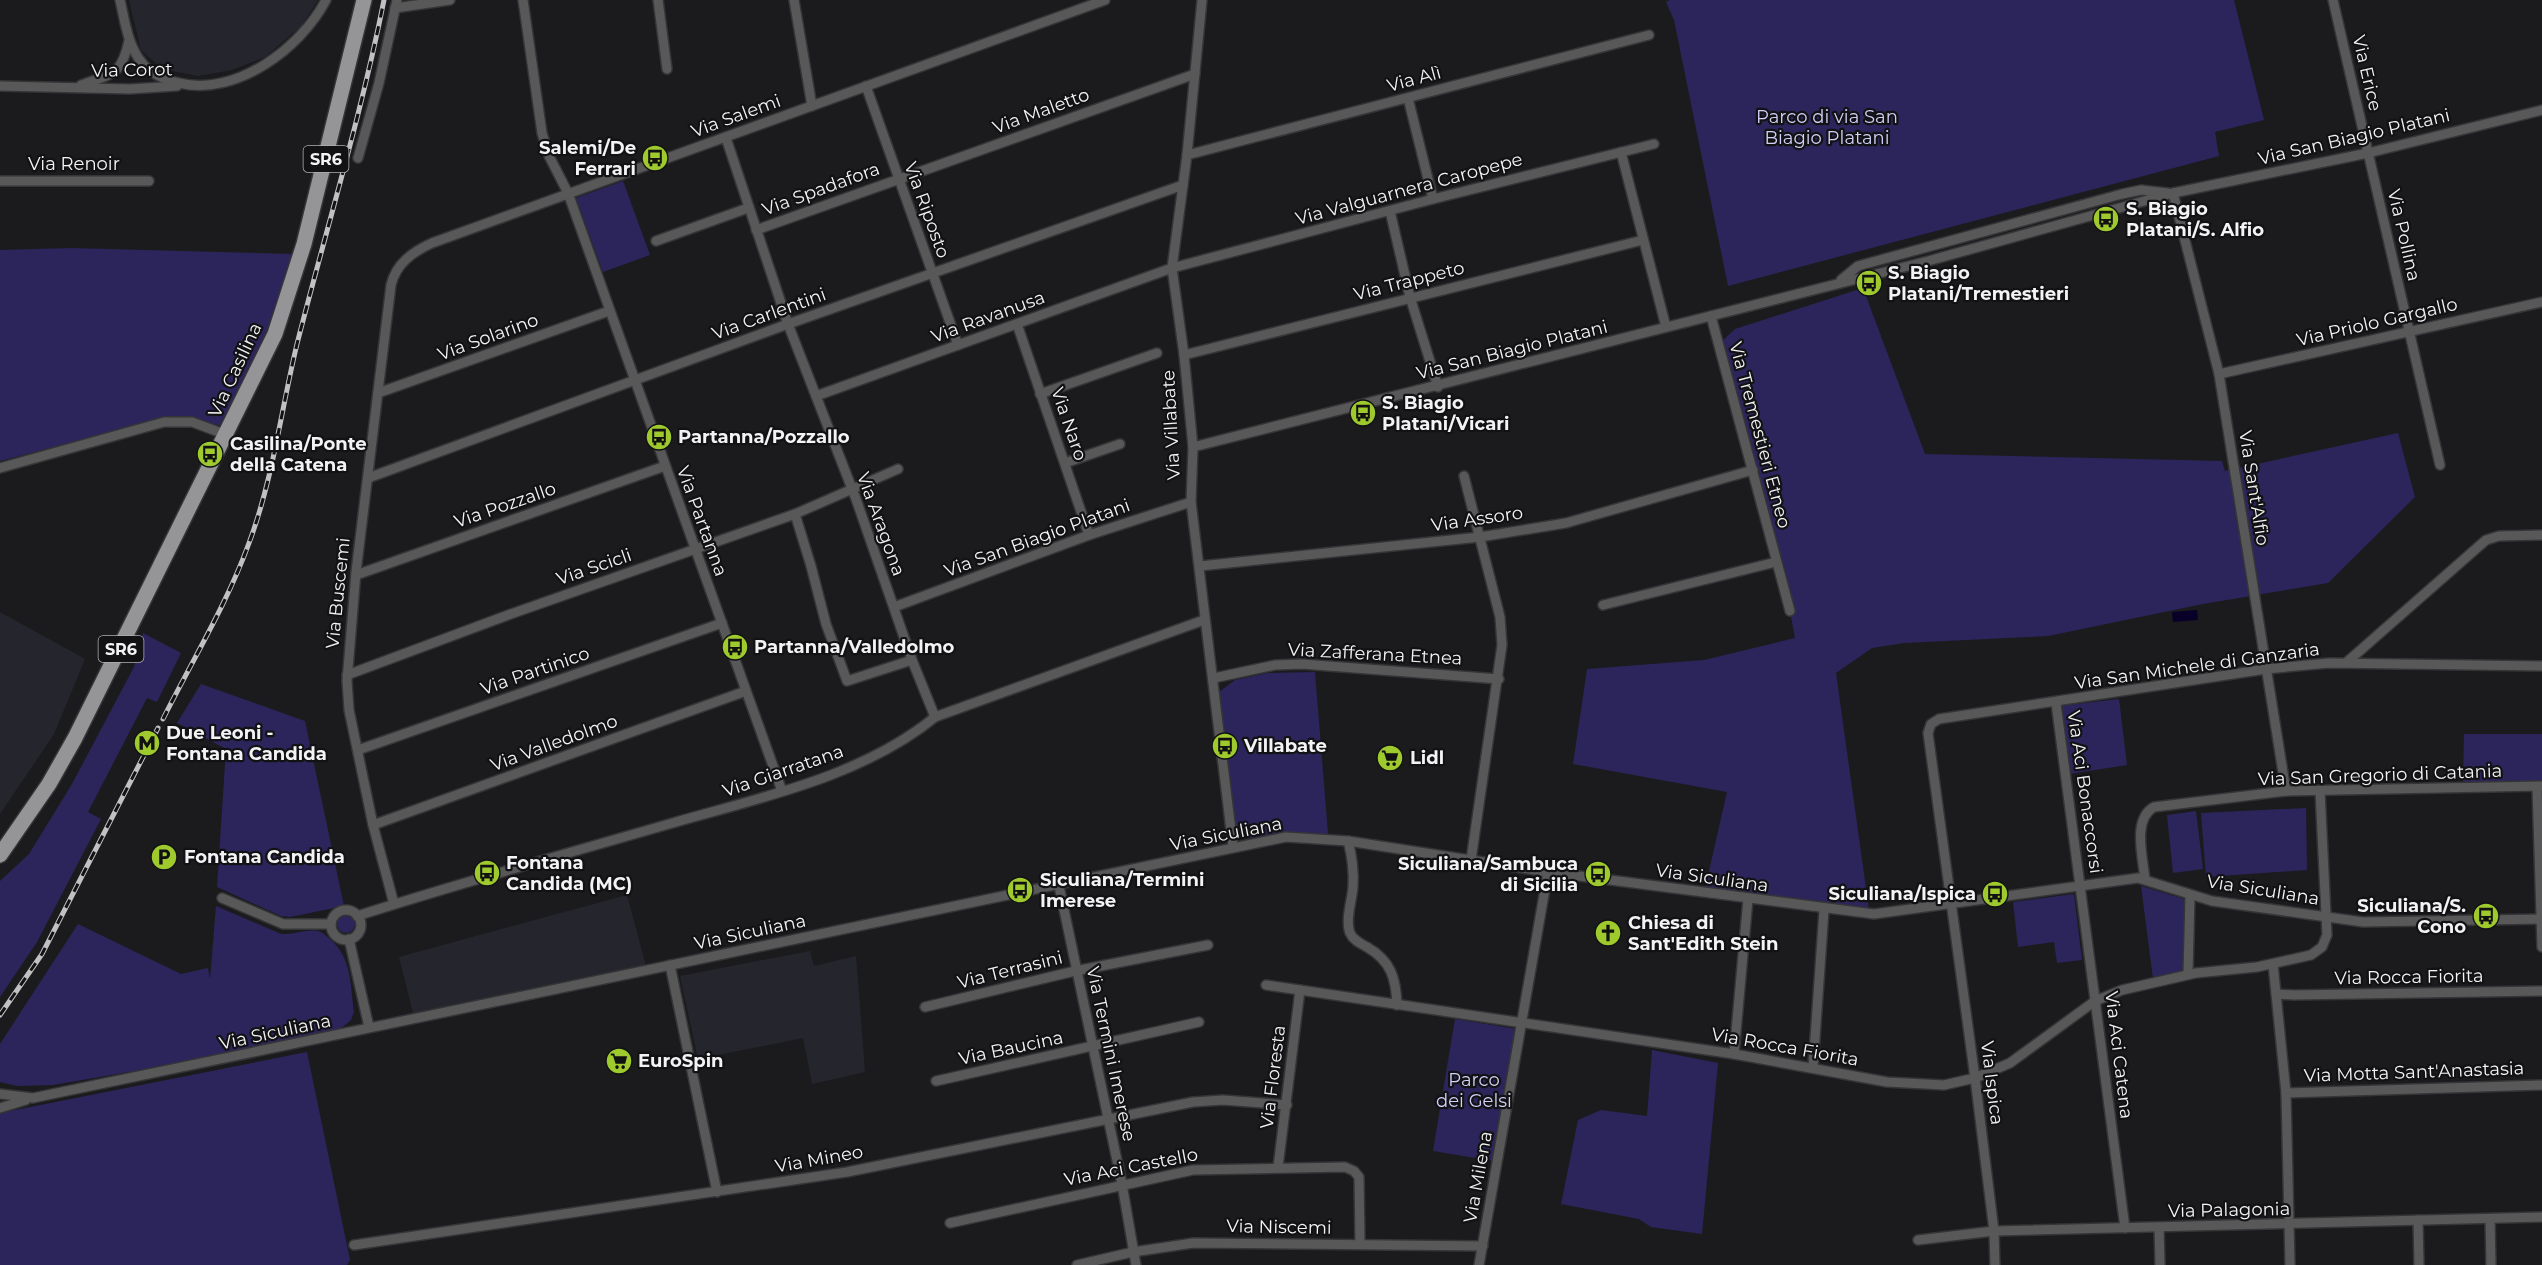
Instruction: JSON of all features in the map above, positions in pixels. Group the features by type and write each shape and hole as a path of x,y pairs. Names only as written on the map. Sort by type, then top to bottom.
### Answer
{"main road":[{"name":"Via Casilina","path":"0,855 46,788 75,738 267,352 291,288 315,203 364,0"}],"street":[{"path":"120,0 129,41 141,61 150,70 171,81 187,85"},
{"name":"Via Corot","path":"0,86 142,88 228,80 266,64 298,39 314,20 326,0"},
{"path":"358,158 375,99 396,4 450,0"},
{"name":"Via Partanna","path":"523,0 542,133 549,156 568,194 782,791"},
{"path":"658,0 667,69"},
{"path":"794,0 812,106"},
{"name":"Via Salemi","path":"392,282 401,264 419,249 1105,0"},
{"name":"Via Villabate","path":"1202,0 1187,155 1172,268 1193,447 1191,502 1233,847"},
{"name":"Via Erice","path":"2333,0 2368,153"},
{"name":"Via Alì","path":"1187,155 1649,35"},
{"name":"Via Corot","path":"76,87 118,69 124,59 129,41"},
{"name":"Via Maletto","path":"898,179 1195,74"},
{"name":"Via Riposto","path":"866,86 958,345"},
{"path":"1408,98 1432,199"},
{"name":"Via San Biagio Platani","path":"1193,447 1438,387 2137,205 2173,193 2368,153 2542,110"},
{"name":"Via Aragona","path":"726,138 788,324 935,717"},
{"name":"Via Valguarnera Caropepe","path":"1172,268 1432,199 1654,144"},
{"path":"1621,152 1666,327"},
{"name":"Via Pollina","path":"2368,153 2440,465"},
{"name":"Via Spadafora","path":"756,230 898,179"},
{"name":"Via Renoir","path":"0,181 149,180"},
{"name":"Via Carlentini","path":"368,478 788,324 933,275 1183,185"},
{"name":"Via San Biagio Platani","path":"1839,282 1858,266 2132,192 2141,190 2173,193"},
{"path":"2132,192 2137,205"},
{"name":"Via Sant'Alfio","path":"2173,193 2219,374 2286,792"},
{"path":"656,241 748,208"},
{"path":"1390,212 1410,297 1438,387"},
{"name":"Via Trappeto","path":"1184,355 1643,240"},
{"name":"Via Ravanusa","path":"816,396 1172,268"},
{"name":"Via Buscemi","path":"392,282 356,575 347,675 348,703 373,825 394,904"},
{"name":"Via Priolo Gargallo","path":"2219,374 2542,302"},
{"name":"Via Solarino","path":"378,393 609,311"},
{"name":"Via Tremestieri Etneo","path":"1711,316 1791,611"},
{"name":"Via Naro","path":"1017,324 1089,535"},
{"path":"1040,394 1157,353"},
{"path":"0,468 164,422 192,422 227,435"},
{"path":"1065,463 1120,444"},
{"name":"Via Pozzallo","path":"356,575 665,466"},
{"name":"Via Scicli","path":"347,675 508,615 795,514 898,469"},
{"name":"Via Assoro","path":"1200,566 1480,537 1566,523 1753,470"},
{"path":"1464,476 1500,617 1502,645 1499,679 1471,860"},
{"name":"Via San Biagio Platani","path":"894,607 1089,535 1191,502"},
{"path":"795,514 826,624 847,681 912,660"},
{"path":"2347,662 2483,542 2499,536 2542,535"},
{"path":"1603,605 1776,562"},
{"name":"Via Giarratana","path":"357,916 782,791 840,770 886,749 914,734 935,717 1204,620"},
{"name":"Via Partinico","path":"358,750 722,623"},
{"name":"Via San Michele di Ganzaria","path":"1931,724 1939,719 2056,703 2266,669 2347,662 2542,666"},
{"name":"Via Zafferana Etnea","path":"1214,678 1275,665 1302,664 1499,679"},
{"name":"Via Valledolmo","path":"373,825 746,691"},
{"name":"Via Aci Bonaccorsi","path":"2056,703 2082,886"},
{"name":"Via Ispica","path":"1931,724 1928,734 1975,1078 1994,1231 1995,1265"},
{"path":"2539,787 2542,947"},
{"name":"Via San Gregorio di Catania","path":"2145,879 2141,825 2151,808 2286,792 2539,787"},
{"path":"2290,1265 2286,1093 2273,964 2311,955 2320,950 2327,938 2319,791"},
{"name":"Via Siculiana","path":"0,1094 33,1098 326,1039 369,1027 653,971 670,965 1286,837 1348,841 1548,872 1824,910 1874,914 1952,905 2133,878 2145,879 2190,895 2222,903 2363,922 2541,919"},
{"path":"1348,841 1353,875 1350,934 1355,940 1381,957 1390,967 1395,979 1397,1005"},
{"name":"Via Milena","path":"1479,1265 1548,872"},
{"name":"Via Termini Imerese","path":"1059,886 1075,971 1122,1184 1136,1265"},
{"name":"Via Aci Catena","path":"2082,886 2126,1228"},
{"path":"2188,974 2190,895"},
{"path":"222,898 283,924 331,924"},
{"path":"1734,1054 1748,899"},
{"path":"343,910 351,911 357,916 360,924 359,930 349,939 333,933 331,924 335,914 343,910"},
{"path":"1813,1067 1824,910"},
{"path":"349,939 369,1027"},
{"name":"Via Terrasini","path":"925,1007 1075,971 1208,945"},
{"name":"Via Rocca Fiorita","path":"1266,985 1734,1054 1904,1083 1952,1084 1975,1078 2017,1060 2095,1001 2135,985 2188,974 2273,964"},
{"path":"670,965 717,1192"},
{"name":"Via Floresta","path":"1278,1167 1300,990"},
{"name":"Via Rocca Fiorita","path":"2276,994 2294,996 2542,991"},
{"name":"Via Baucina","path":"936,1081 1093,1048 1199,1022"},
{"name":"Via Motta Sant'Anastasia","path":"2286,1093 2542,1085"},
{"path":"0,1108 33,1098"},
{"name":"Via Mineo","path":"354,1245 847,1172 1108,1118 1209,1100 1287,1105"},
{"name":"Via Aci Castello","path":"950,1223 1193,1170 1345,1167 1354,1171 1359,1180 1360,1244"},
{"name":"Via Palagonia","path":"1918,1240 1994,1231 2542,1217"},
{"path":"2490,1218 2491,1265"},
{"path":"2418,1220 2419,1265"},
{"path":"2159,1228 2160,1265"},
{"name":"Via Niscemi","path":"1077,1265 1133,1252 1193,1242 1483,1246"}],"shaded area":[{"path":"129,0 318,0 301,26 265,57 232,70 198,76 162,69 141,50"},
{"path":"2197,610 2198,620 2173,622 2172,612"},
{"path":"0,612 85,659 54,734 0,814"},
{"path":"627,895 646,966 413,1013 399,957"},
{"path":"810,951 814,966 856,956 865,1072 812,1084 803,1038 698,1059 680,976"}],"green space":[{"name":"Parco di via San Biagio Platani","path":"1670,0 2234,0 2264,120 2215,132 2219,156 1728,286 1674,20 1666,2"},
{"path":"623,181 650,255 603,272 576,198"},
{"path":"71,248 293,254 280,299 253,363 222,426 183,417 170,417 0,461 0,250"},
{"path":"1863,288 1925,454 2222,461 2225,471 2398,433 2415,497 2328,583 2203,604 2048,636 1904,643 1872,648 1836,673 1869,910 1704,893 1727,792 1573,764 1587,669 1704,660 1795,638 1790,611 1719,344 1735,329"},
{"path":"143,633 181,653 157,702 147,698 88,812 101,819 37,942 0,997 0,881 29,854 72,784 134,667"},
{"path":"1315,672 1328,834 1244,838 1233,827 1219,692 1235,680 1268,673"},
{"path":"201,684 305,721 344,906 290,917 281,916 217,887 226,749 177,723"},
{"path":"2119,699 2127,765 2069,774 2059,706"},
{"path":"2464,734 2542,734 2542,781 2463,782"},
{"path":"2306,808 2307,870 2206,877 2201,813"},
{"path":"2196,811 2203,869 2173,873 2167,815"},
{"path":"2141,886 2188,900 2187,973 2153,979"},
{"path":"2074,894 2082,960 2057,963 2054,942 2018,947 2013,902"},
{"path":"216,906 281,934 314,931 326,935 342,954 349,972 354,1012 351,1020 340,1029 164,1066 53,1085 17,1086 0,1082 0,1044 78,924 181,974 208,968 210,979"},
{"path":"346,915 352,918 355,924 352,930 346,933 340,930 337,924 340,918"},
{"name":"Parco dei Gelsi","path":"1455,1019 1516,1029 1493,1161 1433,1151"},
{"path":"1652,1050 1718,1063 1702,1234 1651,1227 1639,1219 1561,1204 1578,1120 1601,1110 1647,1116"},
{"path":"307,1052 350,1260 347,1265 0,1265 0,1113"}],"railway":[{"path":"163,719 230,588 257,519 271,469 297,344 354,130 384,0"},
{"path":"0,1015 42,954 158,728"}],"place":[{"name":"Salemi/De Ferrari","path":"655,158"},
{"name":"S. Biagio Platani/S. Alfio","path":"2106,219"},
{"name":"S. Biagio Platani/Tremestieri","path":"1869,283"},
{"name":"S. Biagio Platani/Vicari","path":"1363,413"},
{"name":"Partanna/Pozzallo","path":"659,437"},
{"name":"Casilina/Ponte della Catena","path":"210,454"},
{"name":"Partanna/Valledolmo","path":"735,647"},
{"name":"Due Leoni - Fontana Candida","path":"147,743"},
{"name":"Villabate","path":"1225,746"},
{"name":"Lidl","path":"1390,758"},
{"name":"Fontana Candida","path":"164,857"},
{"name":"Fontana Candida (MC)","path":"487,873"},
{"name":"Siculiana/Sambuca di Sicilia","path":"1598,874"},
{"name":"Siculiana/Termini Imerese","path":"1020,890"},
{"name":"Siculiana/Ispica","path":"1995,894"},
{"name":"Siculiana/S. Cono","path":"2486,916"},
{"name":"Chiesa di Sant'Edith Stein","path":"1608,933"},
{"name":"EuroSpin","path":"619,1061"}]}
